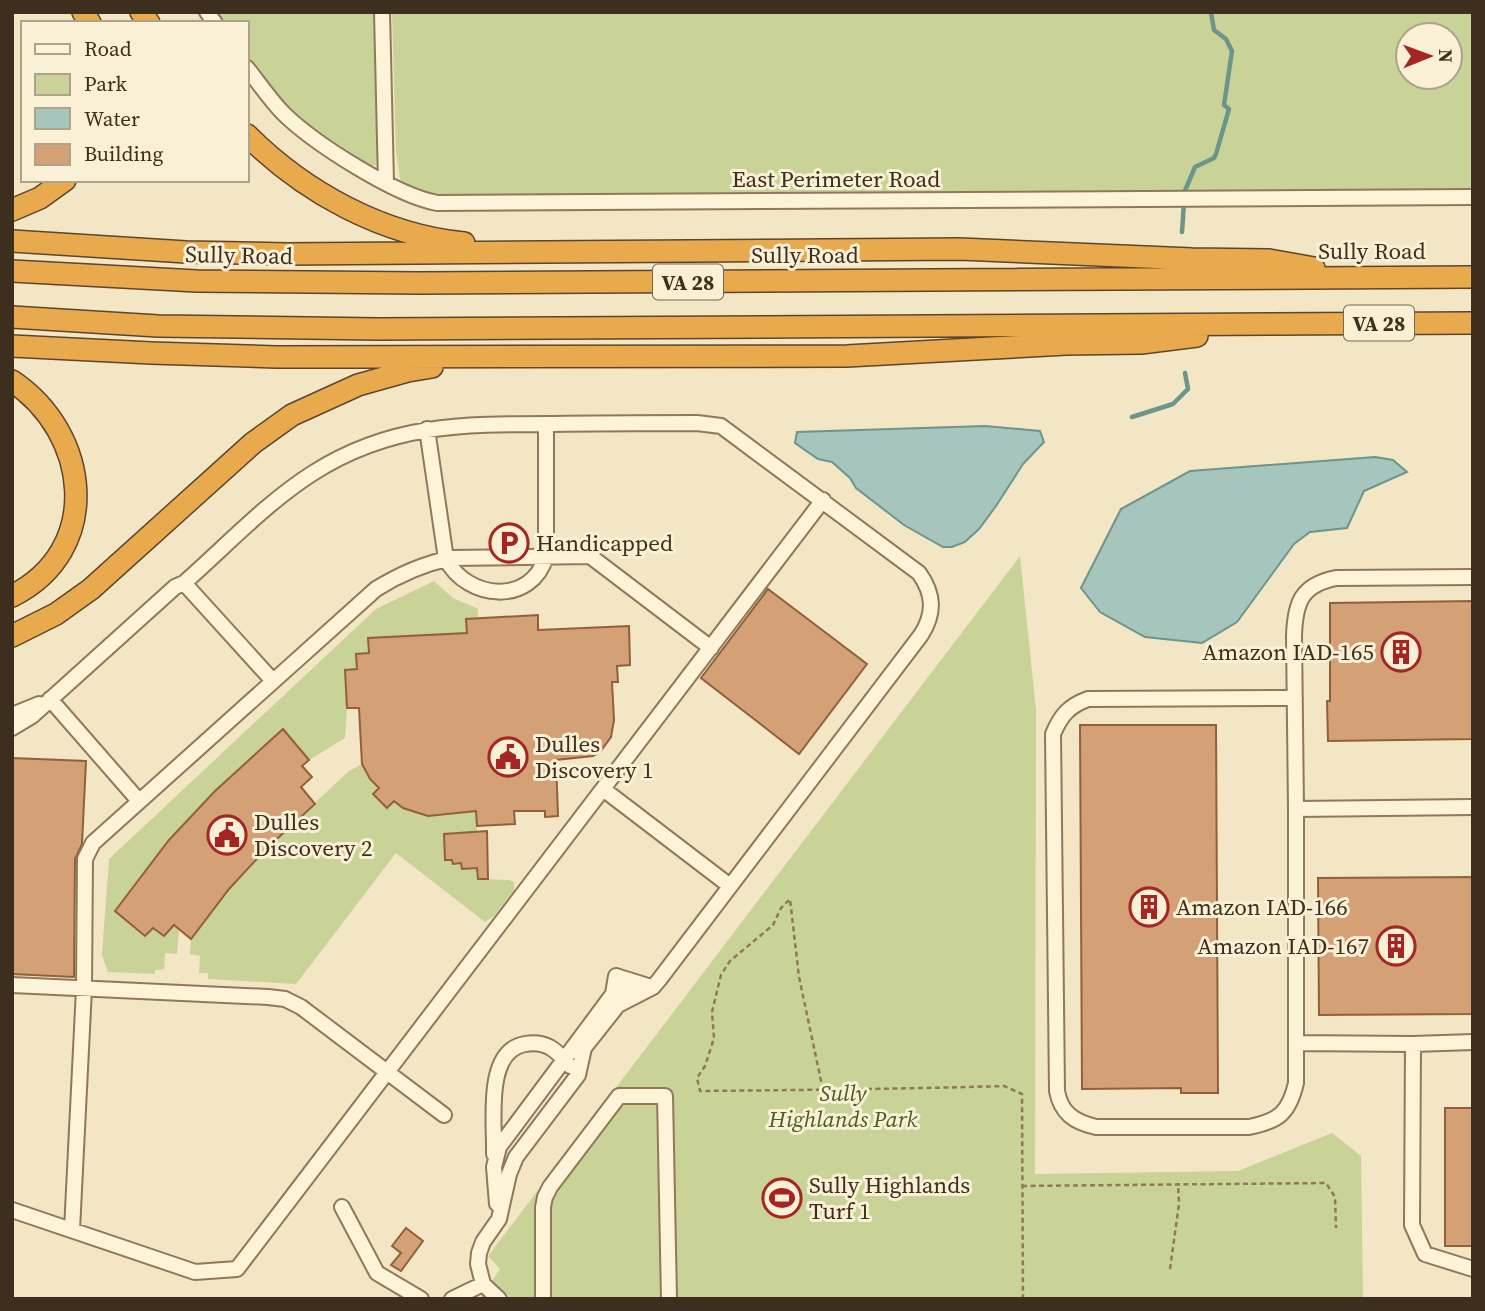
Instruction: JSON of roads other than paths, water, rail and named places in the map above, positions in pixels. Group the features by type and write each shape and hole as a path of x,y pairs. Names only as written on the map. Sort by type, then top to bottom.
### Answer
{"highway":[{"path":"248,136 270,157 318,191 353,211 405,231 459,243 592,252"},
{"path":"12,210 40,198 62,182"},
{"path":"12,241 239,253 1002,250 1192,260 1269,260 1364,278"},
{"name":"Sully Road","path":"12,271 197,281 381,283 1473,277"},
{"name":"VA 28","path":"12,317 158,326 305,328 1473,323"},
{"path":"12,345 216,356 847,356 1066,344 1141,343 1286,324"},
{"path":"12,636 40,624 72,603 253,443 292,415 358,385 408,371 450,365 563,358"},
{"path":"12,381 34,398 56,426 72,459 77,490 73,518 62,548 44,572 12,596"}],"street":[{"path":"382,12 386,183"},
{"name":"East Perimeter Road","path":"248,69 274,103 297,126 325,146 386,183 424,200 458,204 1473,197"},
{"path":"12,728 32,716 175,587 184,583 273,503 313,473 372,443 427,429 467,424 697,423 721,426 919,573 930,593 931,615 921,635 653,987 618,1005 584,1048 578,1075 516,1157 509,1174 499,1219 483,1242 479,1253 478,1264 483,1284 499,1299"},
{"path":"427,429 446,559 453,572 464,582 498,593 523,586 544,564 545,424"},
{"path":"12,1210 195,1272 237,1269 823,500"},
{"path":"72,1230 84,989 85,859 93,843 139,801 376,589 412,569 446,559 583,555 597,559 710,648"},
{"path":"1295,698 1088,699 1072,705 1060,717 1053,734 1057,1091 1059,1103 1072,1118 1096,1127 1258,1125 1285,1112 1292,1101 1296,1083 1295,612 1298,603 1311,587 1321,581 1336,578 1473,577"},
{"path":"184,583 273,681"},
{"path":"12,715 50,699"},
{"path":"50,699 139,801"},
{"path":"603,789 730,886"},
{"path":"1296,809 1473,807"},
{"path":"14,982 84,989 285,999 301,1007 444,1115"},
{"path":"494,1167 499,1147 613,994 653,987"},
{"path":"1296,1043 1473,1042"},
{"path":"499,1219 494,1167 495,1078 504,1057 517,1046 539,1043 551,1046 578,1075"},
{"path":"1413,1044 1412,1225 1425,1254 1473,1269"},
{"path":"543,1299 543,1207 550,1187 620,1096 665,1096 668,1299"},
{"path":"509,1133 524,1146"},
{"path":"342,1207 377,1273 421,1299"},
{"path":"452,1299 483,1284"}],"water":[{"path":"985,426 1040,431 1044,442 1023,464 979,529 965,542 952,547 943,547 904,525 856,488 850,478 832,462 818,459 795,443 797,432"},
{"path":"1375,457 1393,460 1407,472 1364,491 1347,528 1310,532 1294,544 1237,622 1202,643 1145,637 1100,612 1081,588 1121,509 1190,471"}],"waterway":[{"path":"1184,193 1195,167 1214,158 1229,109 1224,105 1232,51 1226,39 1214,30 1211,12"},
{"path":"1182,232 1184,203"},
{"path":"1132,417 1173,404 1188,389 1185,373"}],"place":[{"name":"Handicapped","path":"509,543"},
{"name":"Amazon IAD-165","path":"1401,652"},
{"name":"Dulles Discovery 1","path":"508,757"},
{"name":"Dulles Discovery 2","path":"227,835"},
{"name":"Amazon IAD-166","path":"1149,907"},
{"name":"Amazon IAD-167","path":"1396,946"},
{"name":"Sully Highlands Turf 1","path":"782,1198"}],"park label":[{"name":"Sully Highlands Park","path":"843,1106"}]}
